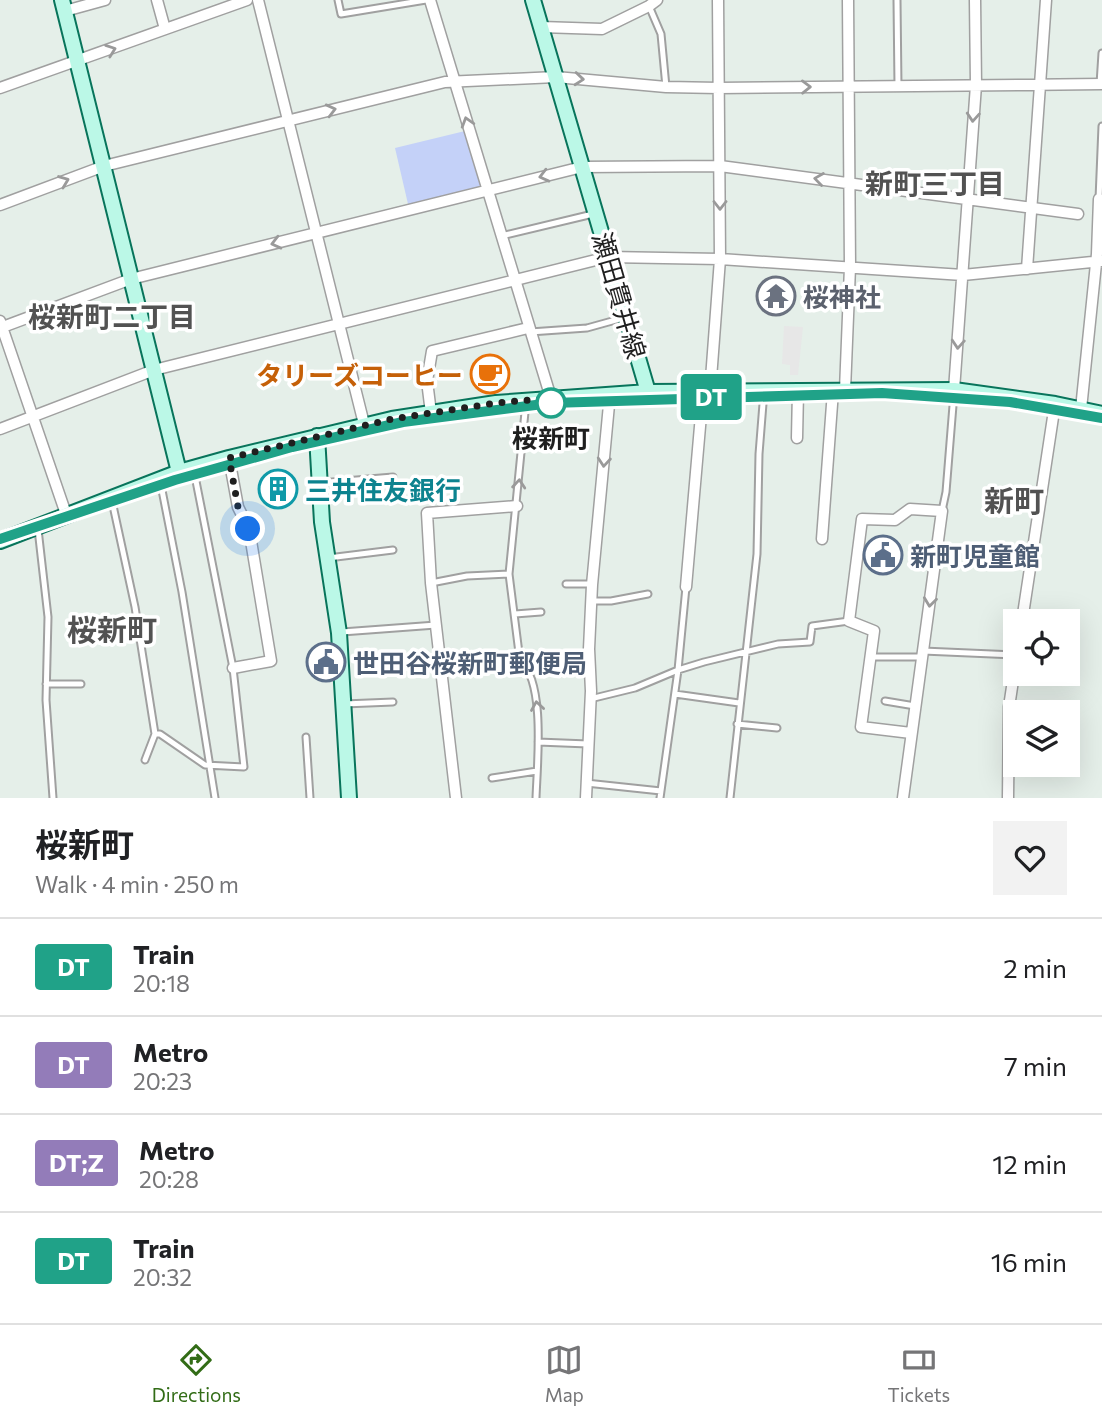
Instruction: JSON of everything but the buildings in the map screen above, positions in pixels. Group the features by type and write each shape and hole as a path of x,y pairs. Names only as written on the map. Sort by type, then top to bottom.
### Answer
{"street":[{"path":"105,0 64,6 154,370 186,470"},
{"path":"157,0 165,29"},
{"path":"0,89 247,0"},
{"path":"258,0 364,424"},
{"path":"428,0 551,398"},
{"name":"瀬田貫井線","path":"0,541 186,470 364,424 551,398 648,392 533,0"},
{"path":"685,587 720,259 718,0"},
{"path":"822,539 850,268 848,0"},
{"path":"954,390 976,85 975,0"},
{"path":"1027,269 1046,0"},
{"path":"541,27 601,29 653,3"},
{"path":"0,205 104,166 454,80 556,77 666,87 719,88 1101,84"},
{"path":"66,514 1,326 131,279 582,167 720,166 1078,214"},
{"path":"1081,410 1099,261 1099,199"},
{"path":"0,429 154,370 608,257 720,259 962,275 1099,261"},
{"path":"431,413 427,381 432,351 529,330"},
{"path":"648,392 954,390 1055,404 1102,414"},
{"path":"797,438 798,391"},
{"path":"586,798 592,584 610,394"},
{"path":"1024,609 1055,404"},
{"path":"317,436 319,484 339,633 349,798"},
{"path":"229,458 238,507 248,529 271,661 233,668"},
{"path":"456,798 436,625 427,513 517,506"},
{"path":"903,798 942,510 909,509 895,520 862,519 858,537 849,621 874,631 861,727 911,733"},
{"path":"1008,798 1009,777"}],"lane":[{"path":"338,0 341,14 428,0"},
{"path":"897,0 898,86"},
{"path":"653,3 661,34 666,87"},
{"path":"1101,84 1102,53"},
{"path":"1099,199 1102,126"},
{"path":"501,236 596,213"},
{"path":"529,330 587,328 626,317"},
{"path":"942,510 946,492 954,390"},
{"path":"730,798 757,554 759,454 764,391"},
{"path":"526,401 509,574 520,661 528,667 589,671"},
{"path":"155,734 160,734 205,765 244,767 233,668 186,470"},
{"path":"319,484 393,477"},
{"path":"160,480 182,592 215,798"},
{"path":"111,498 133,595 155,734 145,760"},
{"path":"37,527 41,542 48,617 46,684 48,752 53,798"},
{"path":"328,558 393,550"},
{"path":"432,583 467,576 509,574"},
{"path":"566,584 592,584"},
{"path":"660,798 678,670 685,587"},
{"path":"592,601 611,601 648,594"},
{"path":"515,614 541,612"},
{"path":"590,699 635,688 678,670 778,643 810,642 812,626 849,621"},
{"path":"339,633 436,625"},
{"path":"871,657 923,654 1003,655"},
{"path":"528,667 539,711 536,798"},
{"path":"46,684 81,684"},
{"path":"675,694 739,703"},
{"path":"885,701 915,706"},
{"path":"344,704 393,702"},
{"path":"737,724 777,728"},
{"path":"306,737 310,798"},
{"path":"538,742 588,744"},
{"path":"492,778 537,771"},
{"path":"586,783 661,790"}],"shaded area":[{"path":"465,131 482,182 479,189 408,204 395,148"},
{"path":"784,326 803,327 798,375 790,375 790,365 782,364"}],"train":[{"name":"DT","path":"0,539 175,480 292,447 403,422 551,403 882,393 1010,402 1102,418"}],"place":[{"name":"桜神社","path":"776,296"},
{"name":"タリーズコーヒー","path":"490,374"},
{"name":"桜新町","path":"551,403"},
{"name":"三井住友銀行","path":"278,489"},
{"name":"新町児童館","path":"883,555"},
{"name":"世田谷桜新町郵便局","path":"326,662"}],"district":[{"name":"新町三丁目","path":"935,183"},
{"name":"桜新町二丁目","path":"112,316"},
{"name":"新町","path":"1014,499"},
{"name":"桜新町","path":"112,628"}],"route":[{"path":"248,529 238,507 229,458 392,419 496,403 551,398 551,403"}]}
